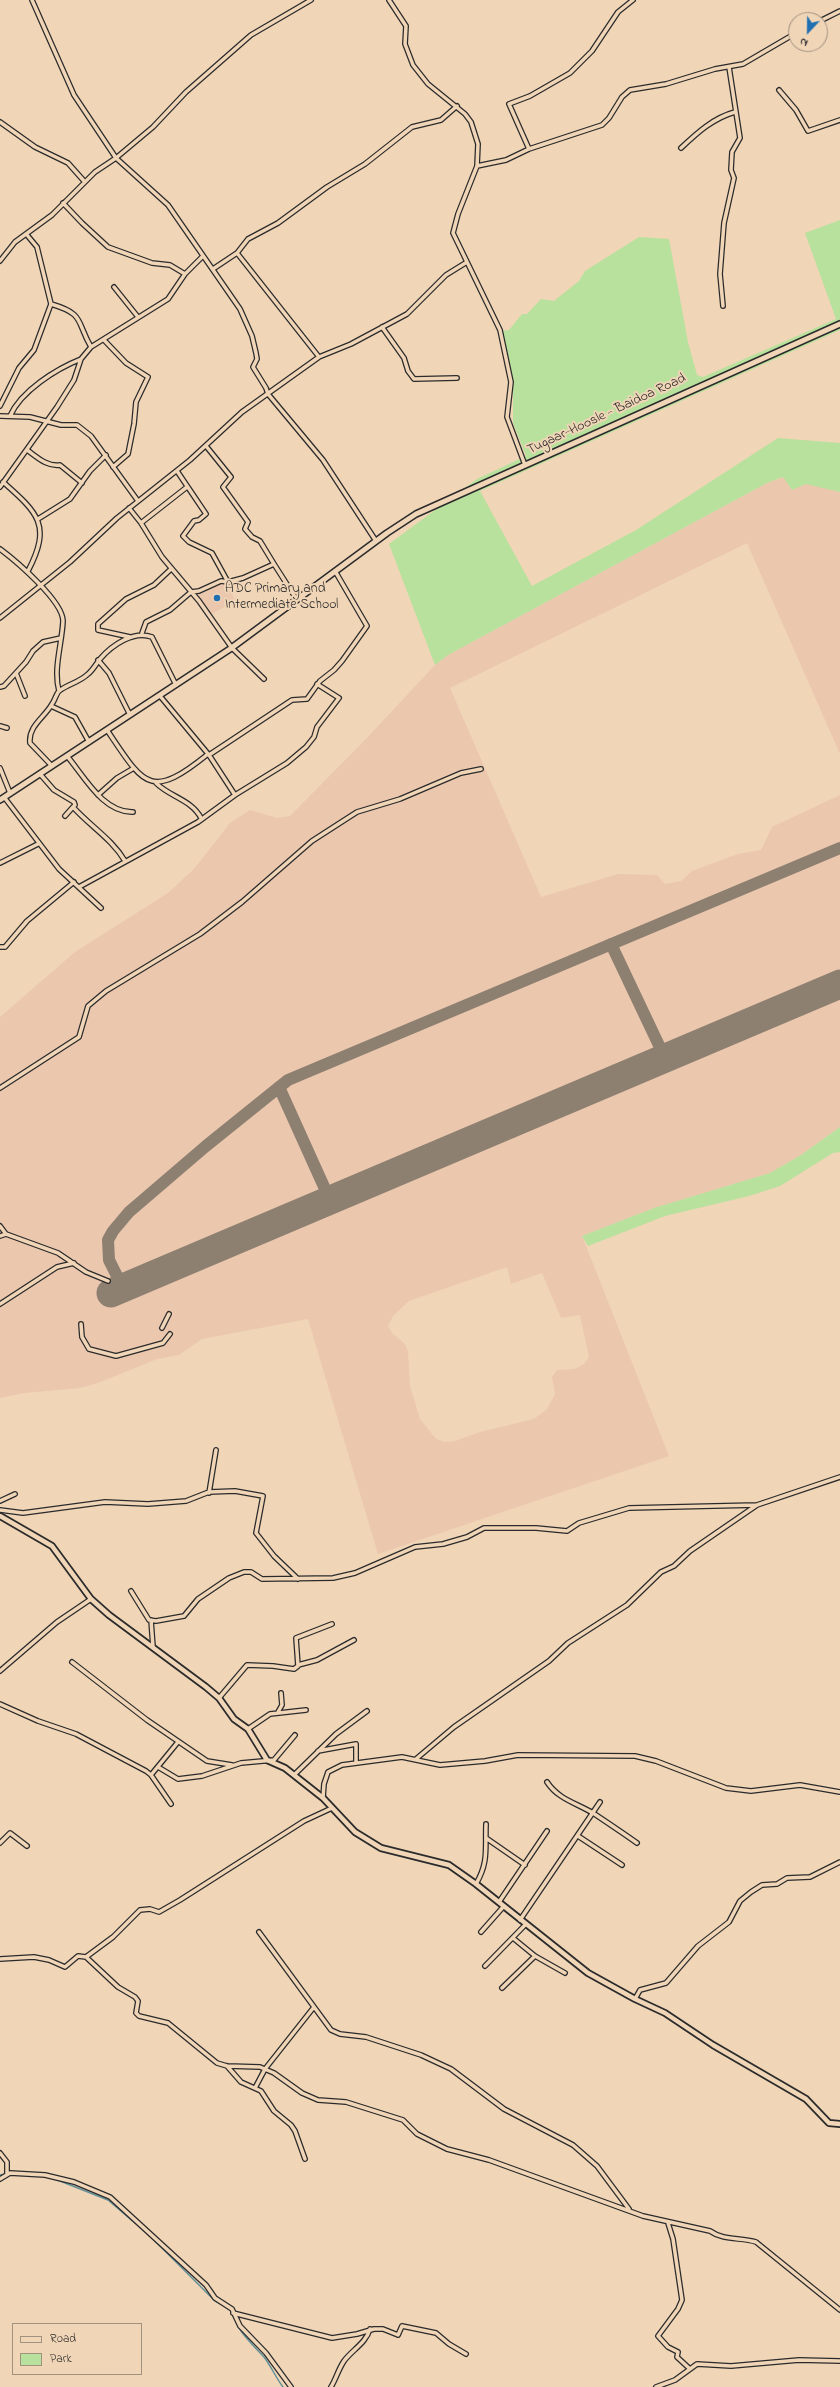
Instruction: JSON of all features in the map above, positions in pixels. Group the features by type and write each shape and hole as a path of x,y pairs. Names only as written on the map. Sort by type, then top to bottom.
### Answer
{"main road":[{"name":"Tugaar-Hoosle - Baidoa Road","path":"89,742 232,648 376,540 416,514 840,324"},
{"path":"2,799 89,742"}],"street":[{"path":"32,0 74,95 116,158 168,205 213,269 240,309 252,336 257,359 253,366 268,394 323,460 376,540"},
{"path":"0,261 15,242 26,236 63,203 84,181 116,158 153,127 186,92 250,35 311,0"},
{"path":"389,0 406,26 405,44 413,65 428,84 457,106 471,122 478,144 477,166 454,227 455,239 500,330 511,382 508,417 525,465"},
{"path":"529,149 510,104 542,90 570,73 592,52 618,12 634,0"},
{"path":"828,17 840,11"},
{"path":"477,166 506,160 529,149 602,125 609,118 622,97 630,90 666,84 751,60 788,39"},
{"path":"723,306 720,274 724,223 734,178 731,170 732,152 740,138 729,67"},
{"path":"779,90 796,110 808,131 840,120"},
{"path":"213,269 237,253 248,239 278,223 327,187 365,164 412,127 441,120 457,106"},
{"path":"681,148 700,130 724,115 735,112"},
{"path":"0,122 35,146 68,163 84,181"},
{"path":"63,203 108,247 152,263 170,265 185,274"},
{"path":"0,406 19,368 34,350 51,304 37,247 26,236"},
{"path":"237,253 319,357"},
{"path":"0,487 48,422 74,380 81,359 91,347 168,299 185,274 203,256"},
{"path":"0,618 83,551 129,508 177,471 242,412 319,357 351,344 407,314 446,275 466,262"},
{"path":"114,287 138,318"},
{"path":"51,304 65,308 77,315 91,347"},
{"path":"382,327 404,358 408,371 414,379 457,378"},
{"path":"104,340 126,362 148,377 136,402 134,424 128,454 113,467"},
{"path":"10,416 24,398 46,377 81,359"},
{"path":"0,416 30,417 48,422 77,425 92,436 138,501"},
{"path":"206,446 231,476 223,487 248,522 245,530 252,537 260,541 297,600"},
{"path":"27,450 41,461 54,466 60,465 82,483"},
{"path":"38,519 70,499 90,471 106,455"},
{"path":"177,471 206,514 199,520 194,521 183,536 189,542 212,553 228,582"},
{"path":"3,482 28,505 38,519 41,535 28,571"},
{"path":"141,523 187,487"},
{"path":"129,508 141,523 171,568 191,592 232,648 264,679"},
{"path":"0,549 28,571 60,610 63,620 56,679 59,691"},
{"path":"142,633 146,622 170,610 191,592 199,591 221,581 228,582 264,570 274,564"},
{"path":"130,637 98,630 98,624 126,599 154,585 171,568"},
{"path":"156,783 177,777 209,754 292,700 307,699 317,684 334,670 367,626 335,571"},
{"path":"52,766 30,743 29,738 40,718 51,706 59,691 88,674 104,654 130,637 142,633 152,637 176,685"},
{"path":"0,687 4,686 16,673 33,650 43,642 61,638"},
{"path":"98,660 109,673 130,715"},
{"path":"16,673 25,696"},
{"path":"79,887 187,829 235,795 302,752 314,736 317,727 339,698 317,684"},
{"path":"160,696 209,754 235,795"},
{"path":"51,706 75,717 89,742"},
{"path":"0,726 8,728"},
{"path":"107,730 140,776 156,783 164,791 187,802 201,818"},
{"path":"67,756 98,795 111,806 127,812 133,812"},
{"path":"0,768 10,793"},
{"path":"98,795 117,778 134,768"},
{"path":"0,1088 79,1037 88,1006 106,991 200,934 242,902 312,841 343,820 357,812 400,799 460,773 481,769"},
{"path":"40,774 54,790 74,802 75,805 65,816"},
{"path":"2,799 34,834 38,844 59,869 101,908"},
{"path":"73,807 88,824 108,838 125,861"},
{"path":"1,861 38,844"},
{"path":"0,946 5,947 27,921 74,882"},
{"path":"0,1226 6,1234 58,1253 86,1272 108,1281"},
{"path":"0,1236 6,1234"},
{"path":"0,1304 57,1267 74,1263"},
{"path":"162,1328 169,1314"},
{"path":"81,1324 82,1337 89,1349 116,1356 163,1343 170,1334"},
{"path":"209,1494 216,1450"},
{"path":"416,1758 454,1727 549,1660 568,1643 627,1605 661,1572 674,1566 690,1551 757,1505 840,1477"},
{"path":"209,1494 239,1491 260,1495"},
{"path":"0,1510 23,1513 105,1502 148,1504 186,1501 209,1492 263,1496 256,1533 274,1556 298,1579"},
{"path":"209,1494 220,1492"},
{"path":"0,1501 15,1494"},
{"path":"152,1620 156,1622 184,1616 198,1599 229,1578 244,1572 251,1572 262,1579 333,1578 355,1573 415,1547 443,1544 467,1537 484,1528 536,1528 567,1531 579,1523 629,1508 757,1505"},
{"path":"0,1516 52,1546 91,1599 219,1698 234,1719 248,1729 267,1760 294,1775 323,1798 355,1832 381,1848 449,1865 476,1884 588,1973 635,1999 665,2013 713,2045 806,2099 829,2123 840,2124"},
{"path":"131,1591 152,1620 153,1647"},
{"path":"0,1671 57,1622 91,1599"},
{"path":"298,1665 296,1638 332,1624"},
{"path":"219,1698 247,1665 273,1666 294,1669 298,1665 317,1660 354,1640"},
{"path":"72,1662 178,1742 207,1761 232,1765"},
{"path":"278,1712 282,1705 281,1693"},
{"path":"0,1704 38,1721 76,1734 151,1775 171,1804"},
{"path":"248,1729 261,1719 278,1712 306,1710"},
{"path":"294,1775 317,1752 331,1741 336,1734 367,1711"},
{"path":"158,1767 178,1779 202,1776 232,1765 274,1760 295,1735"},
{"path":"151,1775 178,1742"},
{"path":"317,1752 356,1744 356,1762"},
{"path":"323,1798 324,1784 328,1772 342,1765 402,1757 416,1758 440,1765 485,1762 518,1755 635,1756 656,1761 726,1788 751,1790 800,1785 840,1792"},
{"path":"547,1782 553,1791 563,1799 593,1813 637,1843"},
{"path":"520,1920 600,1802"},
{"path":"86,1957 113,1937 140,1910 150,1909 159,1912 304,1821 332,1808"},
{"path":"476,1884 485,1866 486,1824"},
{"path":"499,1902 548,1831"},
{"path":"0,1842 10,1833 27,1846"},
{"path":"578,1836 622,1865"},
{"path":"486,1838 525,1865"},
{"path":"635,1999 640,1990 666,1983 698,1946 729,1922 740,1901 751,1892 762,1885 777,1884 787,1878 810,1877 840,1862"},
{"path":"481,1932 504,1906"},
{"path":"485,1966 526,1924"},
{"path":"259,1932 331,2030 336,2033 366,2037 421,2055 452,2069 504,2109 573,2145 597,2166 629,2210"},
{"path":"513,1938 535,1956 565,1973"},
{"path":"0,1959 34,1957 49,1960 65,1967 78,1956 86,1957 118,1987 135,1997 138,2001 136,2013 139,2016 168,2023 213,2059 227,2066 242,2082 261,2091 278,2116 295,2131 305,2159"},
{"path":"502,1988 535,1956"},
{"path":"256,2088 264,2069 314,2007"},
{"path":"227,2066 264,2069 274,2073 302,2092 318,2100 346,2102 403,2120 417,2134 447,2149 489,2160 573,2192 668,2223 710,2231 717,2236 747,2239 756,2242 840,2310"},
{"path":"0,2153 7,2162 7,2174"},
{"path":"0,2179 7,2174 45,2174 62,2178 110,2197 206,2285 215,2298 228,2306 249,2337 266,2353 291,2387"},
{"path":"668,2223 673,2238 682,2300 678,2309 658,2336 668,2347 678,2352 677,2357 690,2368"},
{"path":"233,2313 332,2338 357,2334 370,2329 383,2329 398,2335 402,2326 436,2333 449,2344 466,2354"},
{"path":"331,2387 336,2374 345,2360 368,2337 370,2329"},
{"path":"656,2387 675,2380 697,2364 731,2366 799,2360 840,2361"}],"shaded area":[{"path":"784,477 840,492 840,754 747,543 450,688 541,897 618,874 657,875 665,884 681,881 692,871 738,854 761,850 772,827 840,795 840,1127 801,1155 770,1173 654,1208 582,1236 669,1456 378,1554 308,1319 202,1339 179,1355 157,1359 98,1383 80,1388 24,1393 0,1398 0,1017 75,952 168,893 194,869 230,823 250,810 277,818 290,816 363,742 435,665 448,655 767,483","holes":["507,1267 511,1284 542,1273 561,1318 580,1315 589,1357 584,1364 575,1369 557,1370 552,1377 555,1394 547,1409 534,1419 480,1432 455,1441 445,1442 436,1439 420,1419 410,1386 408,1352 405,1344 392,1333 388,1326 393,1316 409,1301"]},
{"name":"ADC Primary and Intermediate School","path":"228,583 235,601 210,615 198,595 214,586"}],"green space":[{"path":"840,220 840,330 480,491 532,586 636,530 778,438 840,443 840,492 806,484 792,490 783,477 767,483 448,655 435,665 389,544 477,479 526,456 513,423 513,381 503,351 501,331 509,330 522,314 527,314 541,299 554,301 579,281 585,271 639,237 669,239 688,342 697,375 703,377 836,319 805,233"},
{"path":"840,1127 840,1152 833,1153 780,1186 749,1196 665,1216 588,1246 582,1236 654,1208 770,1173 801,1155"}],"waterway":[{"path":"0,2175 6,2174"},
{"path":"55,2179 108,2200 149,2235 215,2301 221,2304"},
{"path":"229,2308 236,2321"},
{"path":"239,2328 264,2357 283,2387"}],"taxiway":[{"path":"123,1288 109,1260 108,1240 113,1231 129,1212 206,1146 288,1080 840,848"},
{"path":"611,944 665,1058"},
{"path":"279,1087 330,1200"}],"runway":[{"path":"111,1293 840,984"}],"place":[{"name":"ADC Primary and Intermediate School","path":"217,598"}]}
